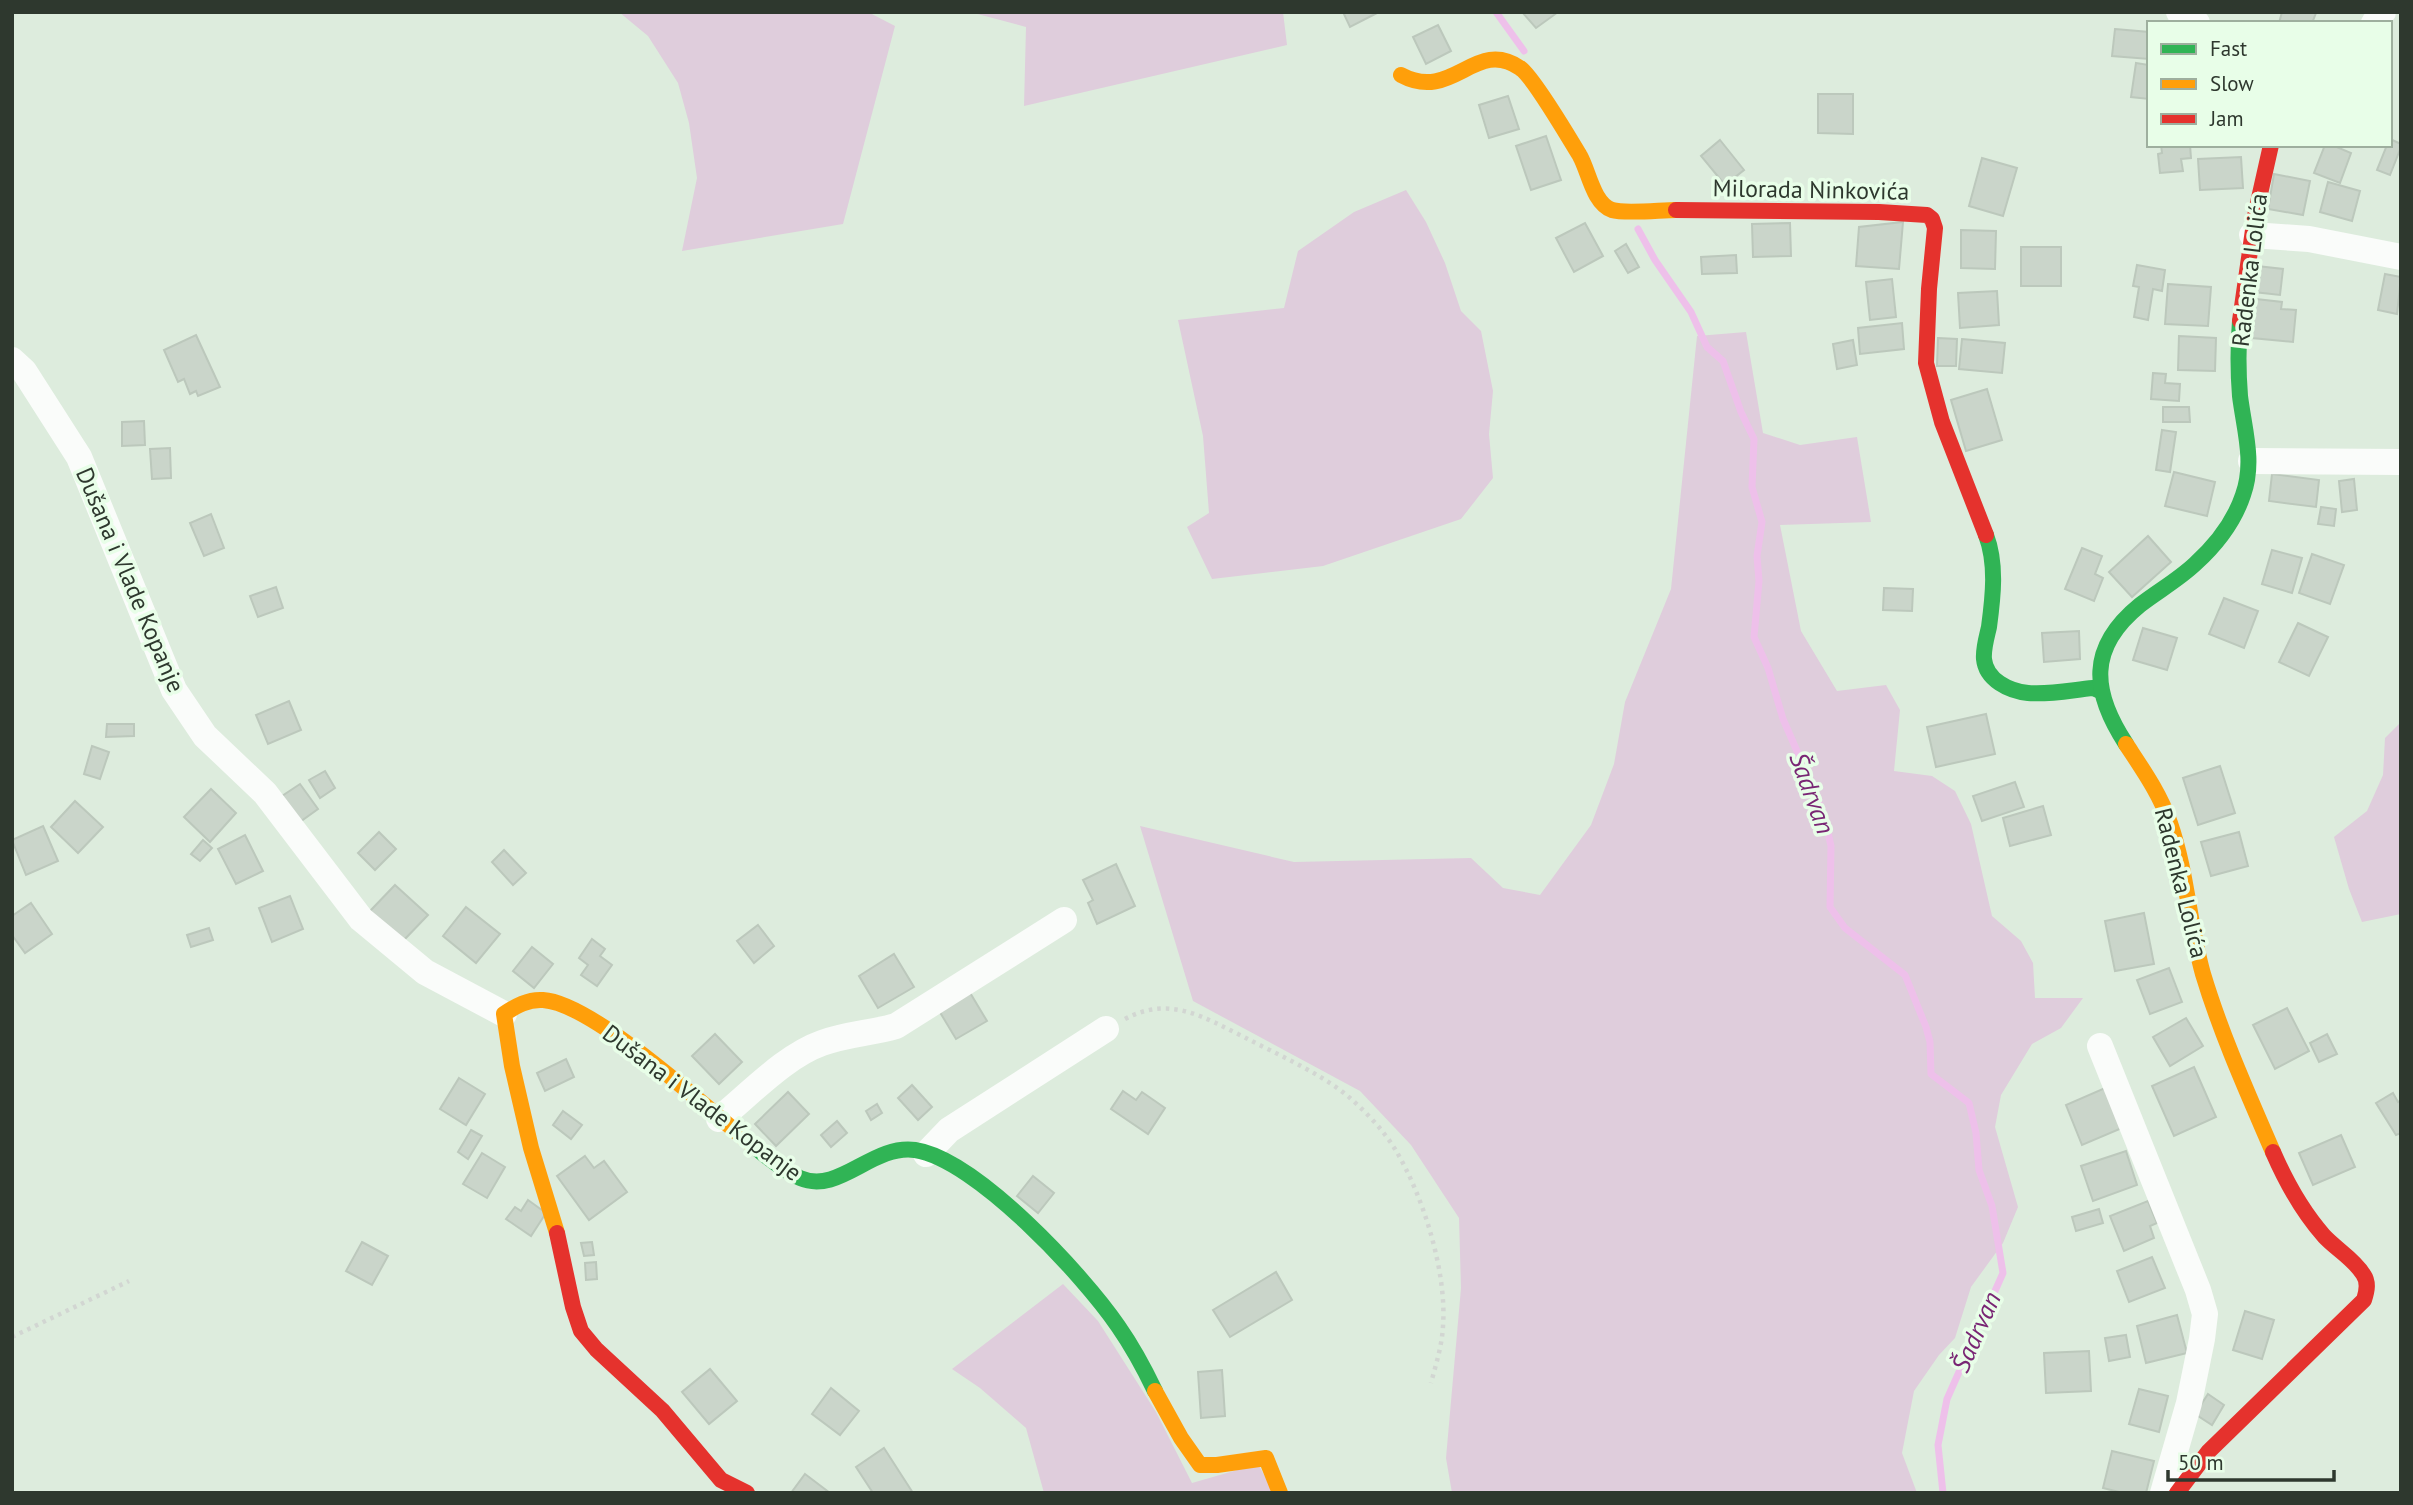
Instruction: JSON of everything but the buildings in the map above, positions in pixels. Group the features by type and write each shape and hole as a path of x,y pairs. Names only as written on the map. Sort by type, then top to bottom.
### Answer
{"street":[{"name":"Milorada Ninkovića","path":"1401,75 1415,82 1429,84 1444,80 1488,58 1503,57 1514,61 1524,70 1581,158 1601,203 1613,210 1898,213 1927,215 1933,219 1935,228 1926,363 1945,432 1989,543 1994,591 1984,660 1987,669 2001,687 2015,693 2085,688 2100,691"},
{"name":"Radenka Lolića","path":"2177,1493 2208,1452 2364,1300 2369,1285 2359,1267 2320,1234 2306,1214 2271,1146 2226,1040 2200,962 2190,903 2172,830 2162,802 2104,706 2098,680 2101,661 2110,637 2136,607 2177,580 2210,551 2221,537 2247,483 2251,461 2238,370 2238,331 2260,188 2271,147"},
{"path":"2252,236 2309,239 2401,257"},
{"name":"Dušana i Vlade Kopanje","path":"12,360 24,370 79,457 174,690 205,736 265,793 361,919 425,972 504,1014 524,1000 551,1001 571,1006 643,1056 791,1175 813,1183 824,1183 881,1153 914,1150 963,1171 1039,1236 1100,1299 1133,1349 1200,1465 1214,1468 1266,1458 1280,1493"},
{"path":"2251,461 2401,462"},
{"path":"719,1119 798,1054 835,1039 896,1026 1063,919"},
{"path":"504,1014 530,1148 554,1219 573,1307 581,1331 596,1349 662,1410 709,1468 712,1486 747,1493"},
{"path":"926,1154 949,1130 1106,1029"},
{"path":"2100,1046 2198,1290 2205,1314 2189,1403 2163,1493"}],"path":[{"path":"1106,1029 1139,1011 1164,1007 1196,1013 1299,1065 1348,1096 1376,1122 1401,1159 1432,1231 1444,1303 1443,1327 1431,1383"},
{"path":"12,1337 129,1281"}],"shaded area":[{"path":"619,12 868,12 895,26 843,224 682,251 697,178 689,123 678,83 648,36"},
{"path":"970,12 1283,12 1287,45 1024,106 1026,27"},
{"path":"1406,190 1426,222 1445,263 1461,311 1481,331 1493,391 1489,434 1493,478 1461,519 1323,566 1212,579 1187,527 1209,513 1203,436 1178,320 1284,308 1298,251 1354,212"},
{"path":"1746,332 1763,433 1800,445 1857,437 1871,522 1780,525 1801,631 1837,691 1886,685 1900,710 1894,771 1932,776 1955,791 1971,824 1992,916 2021,941 2033,963 2035,998 2083,998 2061,1028 2032,1044 2001,1095 1995,1127 2018,1207 2003,1243 1971,1287 1955,1338 1939,1355 1914,1391 1902,1453 1917,1493 1452,1493 1446,1458 1461,1288 1459,1218 1411,1145 1360,1091 1193,1001 1140,826 1294,862 1471,858 1503,888 1540,895 1591,825 1614,764 1625,702 1671,589 1697,336"},
{"path":"2401,722 2401,914 2362,922 2334,837 2367,811 2383,775 2385,738"},
{"path":"1063,1284 1098,1321 1156,1412 1192,1483 1258,1464 1274,1493 1044,1493 1026,1428 980,1388 952,1369"}],"waterway":[{"path":"1496,12 1524,51"},
{"name":"Šadrvan","path":"1638,229 1655,260 1691,312 1707,347 1723,361 1741,412 1754,439 1752,487 1762,522 1757,556 1759,581 1754,637 1768,668 1783,719 1825,820 1831,846 1830,907 1845,928 1905,975 1930,1042 1931,1074 1969,1103 1976,1133 1979,1170 1992,1206 2003,1273 1947,1399 1938,1445 1943,1493"}],"traffic: fast":[{"path":"2126,744 2106,706 2100,671 2103,654 2123,621 2140,605 2182,575 2210,549 2224,532 2243,495 2248,470 2248,446 2240,396 2240,321"},
{"path":"1986,535 1992,557 1993,581 1984,655 1989,673 2006,687 2021,692 2044,693 2093,688 2100,691"},
{"path":"756,1148 788,1172 814,1181 842,1175 884,1154 899,1150 915,1150 940,1158 968,1174 1027,1223 1081,1279 1123,1334 1155,1391"}],"traffic: slow":[{"path":"1401,75 1419,81 1435,81 1490,60 1504,61 1520,68 1533,83 1580,156 1600,201 1612,210 1625,212 1676,210"},
{"path":"2126,744 2156,792 2170,823 2203,974 2226,1041 2273,1152"},
{"path":"557,1233 531,1148 512,1066 504,1014 522,1004 543,1000 565,1006 592,1020 652,1062 756,1148"},
{"path":"1155,1391 1181,1438 1200,1465 1266,1458 1280,1493"}],"traffic: jam":[{"path":"2240,321 2255,216 2271,147"},
{"path":"1676,210 1879,212 1927,215 1932,219 1935,228 1926,363 1942,422 1986,535"},
{"path":"2177,1493 2208,1452 2364,1300 2367,1290 2363,1274 2324,1236 2309,1217 2273,1152"},
{"path":"557,1233 581,1331 596,1349 662,1410 721,1480 747,1493"}]}
